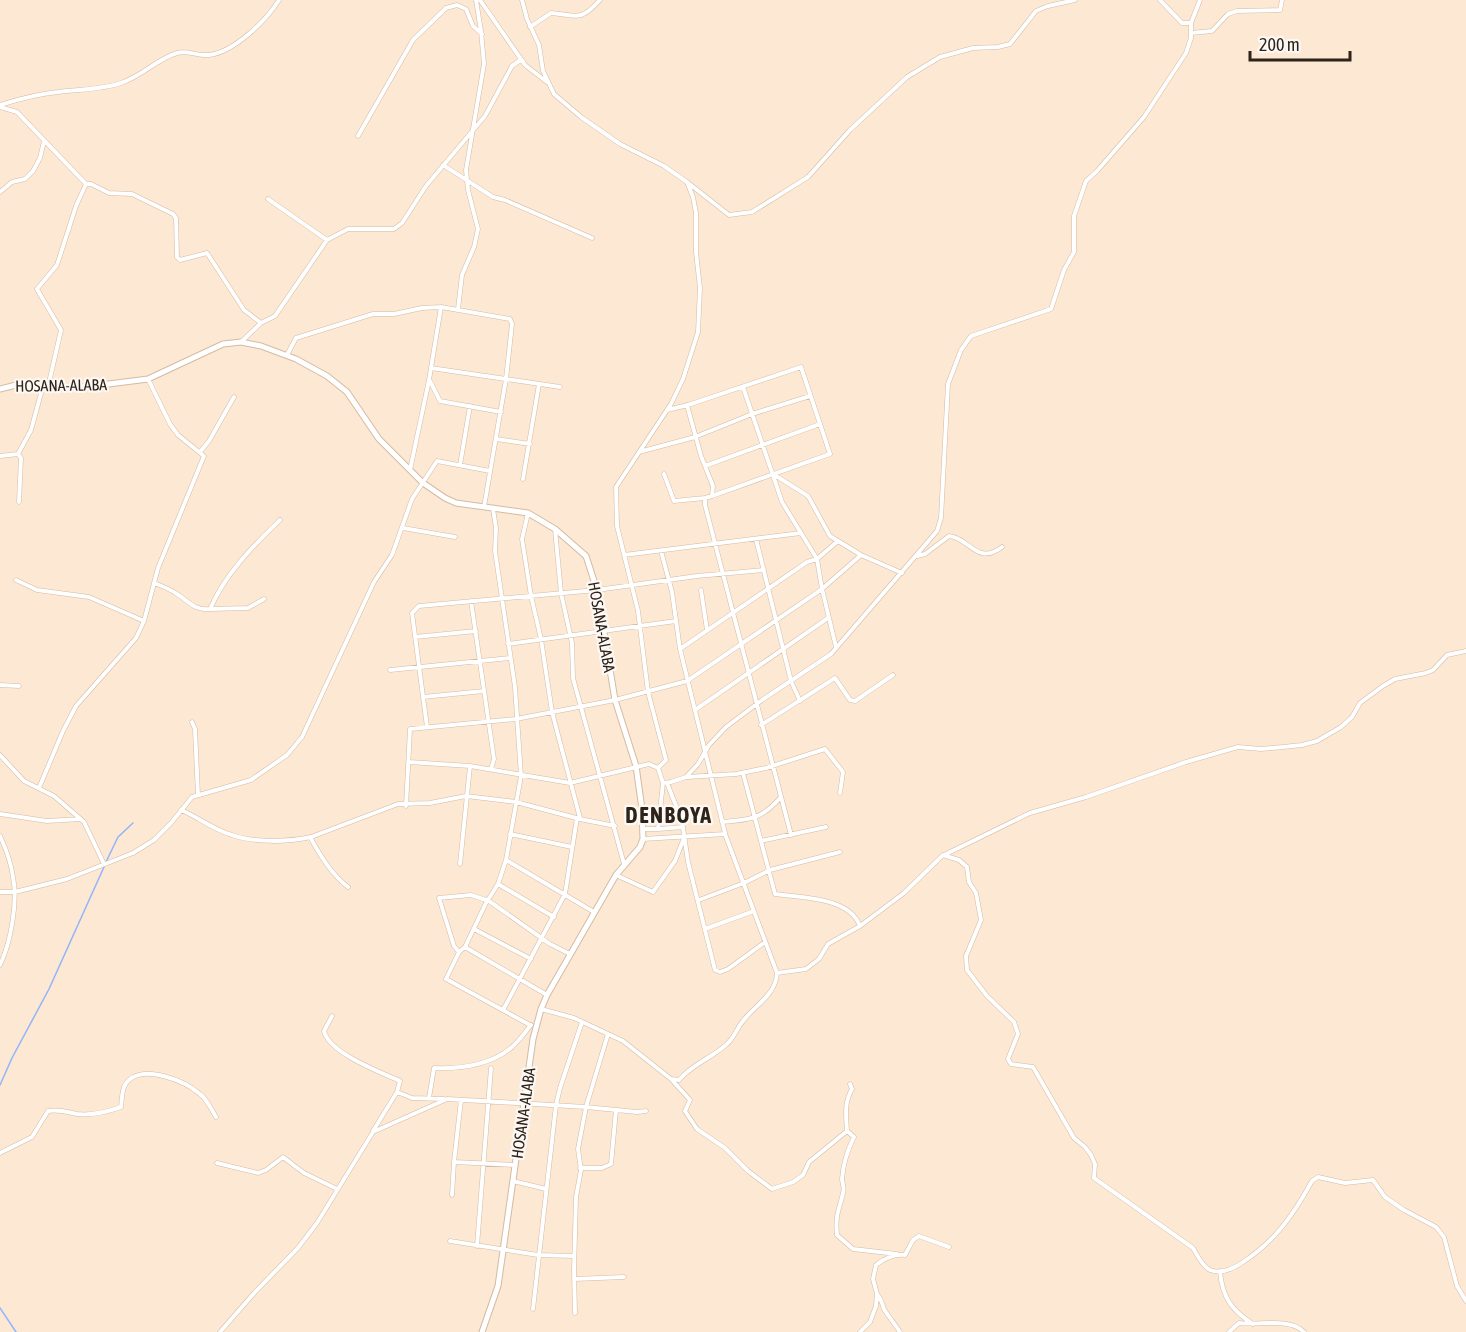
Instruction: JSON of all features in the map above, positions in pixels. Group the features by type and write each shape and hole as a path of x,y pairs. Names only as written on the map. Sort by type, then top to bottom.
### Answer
{"main road":[{"name":"HOSANA-ALABA","path":"0,389 16,385 93,386 148,379 223,344 241,342 287,355 327,376 347,392 378,439 423,483 445,498 456,503 528,513 555,529 586,556 597,590 615,700 636,766 643,839 640,847 615,875 547,995 534,1025 525,1104 495,1299 482,1332"}],"street":[{"path":"0,106 58,92 119,84 138,77 175,54 183,52 209,55 223,51 258,26 273,11 279,0"},
{"path":"458,309 462,275 474,248 478,229 466,170 483,64 478,0"},
{"path":"478,0 523,62 548,82"},
{"path":"522,0 530,27 539,45 548,82 554,94 581,117 621,144 664,166 729,215 752,212 808,177 850,130 907,77 940,57 973,48 1010,44 1036,11 1075,0"},
{"path":"530,27 551,13 577,17 600,0"},
{"path":"1160,0 1182,23 1191,23"},
{"path":"686,777 726,728 831,654 937,531 941,518 948,384 961,350 971,336 1051,309 1064,270 1074,252 1074,216 1086,181 1154,103 1186,53 1191,38 1191,23 1200,0"},
{"path":"1191,33 1212,31 1228,14 1237,11 1280,10 1282,0"},
{"path":"358,136 414,40 446,8 457,5 466,9 473,26 482,34"},
{"path":"241,342 261,323 275,316 301,274 327,240 348,229 370,230 396,227 402,223 443,165 485,116 512,66 519,61 523,62"},
{"path":"0,106 17,112 86,184 91,184 109,193 132,194 173,214 176,218 177,257 180,260 188,259 207,253 244,310 261,323"},
{"path":"0,192 12,182 25,179 33,171 40,158 44,141"},
{"path":"443,165 493,197 592,237"},
{"path":"658,768 666,760 648,692 640,626 617,526 615,487 667,410 682,379 698,332 700,288 696,252 696,213 687,182"},
{"path":"18,454 32,430 61,330 37,290 57,265 76,206 86,184"},
{"path":"268,199 327,240"},
{"path":"410,470 429,380 441,307"},
{"path":"287,355 296,338 357,317 373,314 394,314 422,308 441,307 510,319 512,324 506,379 484,508"},
{"path":"664,474 674,501 705,498 830,454 801,367 667,410"},
{"path":"431,368 560,387"},
{"path":"39,788 63,730 76,706 136,638 144,621 158,568 204,456 178,435 170,424 148,379"},
{"path":"429,380 440,401 501,412"},
{"path":"523,479 539,384"},
{"path":"743,387 782,502 817,559 836,648"},
{"path":"638,452 695,437 752,414 810,396"},
{"path":"200,452 209,441 234,397"},
{"path":"687,405 695,437 713,486 712,496"},
{"path":"460,465 470,406"},
{"path":"705,466 820,424"},
{"path":"496,439 530,444"},
{"path":"0,456 18,454"},
{"path":"18,454 21,458 19,501"},
{"path":"0,892 15,891 67,879 133,853 154,840 192,797 251,780 286,755 302,737 374,582 392,555 412,499 437,461 490,471"},
{"path":"773,474 808,496 830,536 861,555 902,573"},
{"path":"705,498 761,725 791,835"},
{"path":"429,1098 434,1068 454,1069 501,1056 534,1025 446,979 498,884 506,860 521,776 515,687 501,598 493,509"},
{"path":"503,1010 565,894 579,819 552,712 541,639 531,596 522,539 528,513"},
{"path":"210,609 225,582 249,549 280,520"},
{"path":"403,528 455,537"},
{"path":"555,529 561,593 570,636 573,678 625,865"},
{"path":"624,555 801,533"},
{"path":"916,557 925,554 949,536 956,536 973,550 982,553 991,554 1002,547"},
{"path":"756,539 791,681 800,700"},
{"path":"680,649 807,562 817,559 838,541"},
{"path":"661,551 669,580 687,681 725,834 777,973 777,981 771,990 743,1020 727,1045 688,1069 679,1080 671,1079"},
{"path":"406,806 411,729 516,719 615,700 687,681 822,589 861,555"},
{"path":"427,727 412,614 419,606 597,590 764,570"},
{"path":"16,580 37,590 89,597 144,621"},
{"path":"154,584 175,592 185,602 195,607 248,608 264,599"},
{"path":"701,590 707,630"},
{"path":"471,601 494,759 491,769"},
{"path":"694,710 828,618"},
{"path":"508,644 676,621"},
{"path":"416,637 476,631"},
{"path":"777,973 806,969 819,958 828,944 860,926 904,893 943,855 1030,813 1238,747 1261,749 1302,745 1317,741 1341,727 1352,717 1360,703 1383,686 1395,679 1426,673 1433,670 1447,655 1466,651"},
{"path":"390,670 510,658"},
{"path":"761,725 835,678 850,700 855,701 893,675"},
{"path":"0,685 19,686"},
{"path":"423,697 484,691"},
{"path":"192,722 195,729 198,795"},
{"path":"665,783 686,777 743,773 825,749 843,772 840,794"},
{"path":"0,755 24,781 54,796 80,819 95,842 104,864"},
{"path":"409,762 470,766 570,783 636,766 649,764 658,768 683,827 688,862 715,970 720,972 728,969 765,942"},
{"path":"460,864 470,766"},
{"path":"743,773 776,894 836,904 852,911 860,926"},
{"path":"657,829 665,783"},
{"path":"181,810 231,835 274,840 296,840 309,837 398,804 406,806 466,796 485,796 516,802 615,826"},
{"path":"722,822 755,817 768,812 781,798"},
{"path":"0,814 47,821 80,819"},
{"path":"643,829 683,827"},
{"path":"760,841 826,827"},
{"path":"510,834 572,847"},
{"path":"643,839 725,834"},
{"path":"0,836 11,865 15,891 10,936 0,965"},
{"path":"309,837 322,858 340,881 348,887"},
{"path":"615,875 653,892 675,861 685,837"},
{"path":"699,900 769,871 840,852"},
{"path":"943,855 959,860 967,867 969,882 976,893 981,920 966,956 967,970 987,996 1014,1022 1018,1034 1008,1059 1011,1064 1033,1067 1074,1138 1091,1155 1095,1164 1094,1178 1193,1248 1201,1262 1209,1269 1220,1271 1232,1269 1258,1253 1283,1228 1312,1181 1318,1177 1344,1183 1373,1180 1385,1197 1436,1227 1444,1237 1457,1286 1466,1301"},
{"path":"506,860 594,912"},
{"path":"498,884 554,917"},
{"path":"459,952 454,946 439,898 471,895 489,900 550,944 570,954"},
{"path":"705,929 754,911"},
{"path":"474,928 531,959"},
{"path":"465,947 547,995"},
{"path":"541,1009 582,1022 629,1045 671,1079 690,1100 685,1111 697,1129 725,1148 748,1171 772,1189 793,1182 803,1174 808,1162 847,1131"},
{"path":"222,1332 255,1292 298,1248 317,1223 397,1092 400,1081 352,1059 326,1038 324,1031 332,1016"},
{"path":"533,1309 556,1105 582,1022"},
{"path":"575,1312 576,1197 580,1168 578,1149 586,1107 608,1034"},
{"path":"477,1246 491,1068"},
{"path":"0,1153 32,1137 48,1111 57,1109 81,1114 99,1114 121,1107 128,1080 138,1075 159,1075 188,1086 201,1095 216,1117"},
{"path":"850,1084 852,1089 847,1098 845,1111 847,1131 854,1137 845,1154 842,1179 844,1191 835,1219 837,1235 853,1249 905,1255 913,1240 920,1236 949,1247"},
{"path":"397,1092 412,1098 646,1111"},
{"path":"373,1132 447,1099"},
{"path":"452,1195 461,1100"},
{"path":"580,1168 602,1168 611,1164 616,1110"},
{"path":"217,1163 258,1173 284,1157 304,1173 337,1189"},
{"path":"454,1162 516,1165"},
{"path":"513,1181 546,1190"},
{"path":"450,1242 538,1255 574,1256"},
{"path":"860,1332 870,1322 876,1306 877,1294 873,1279 876,1265 897,1254"},
{"path":"1220,1271 1223,1292 1232,1307 1254,1325"},
{"path":"574,1279 624,1277"},
{"path":"877,1294 885,1312 893,1319 900,1332"},
{"path":"1228,1332 1239,1323 1283,1324 1299,1327 1304,1332"}],"waterway":[{"path":"106,862 118,837 133,823"},
{"path":"0,1085 49,989 104,867"},
{"path":"0,1308 16,1332"}],"district":[{"name":"DENBOYA","path":"669,815"}]}
